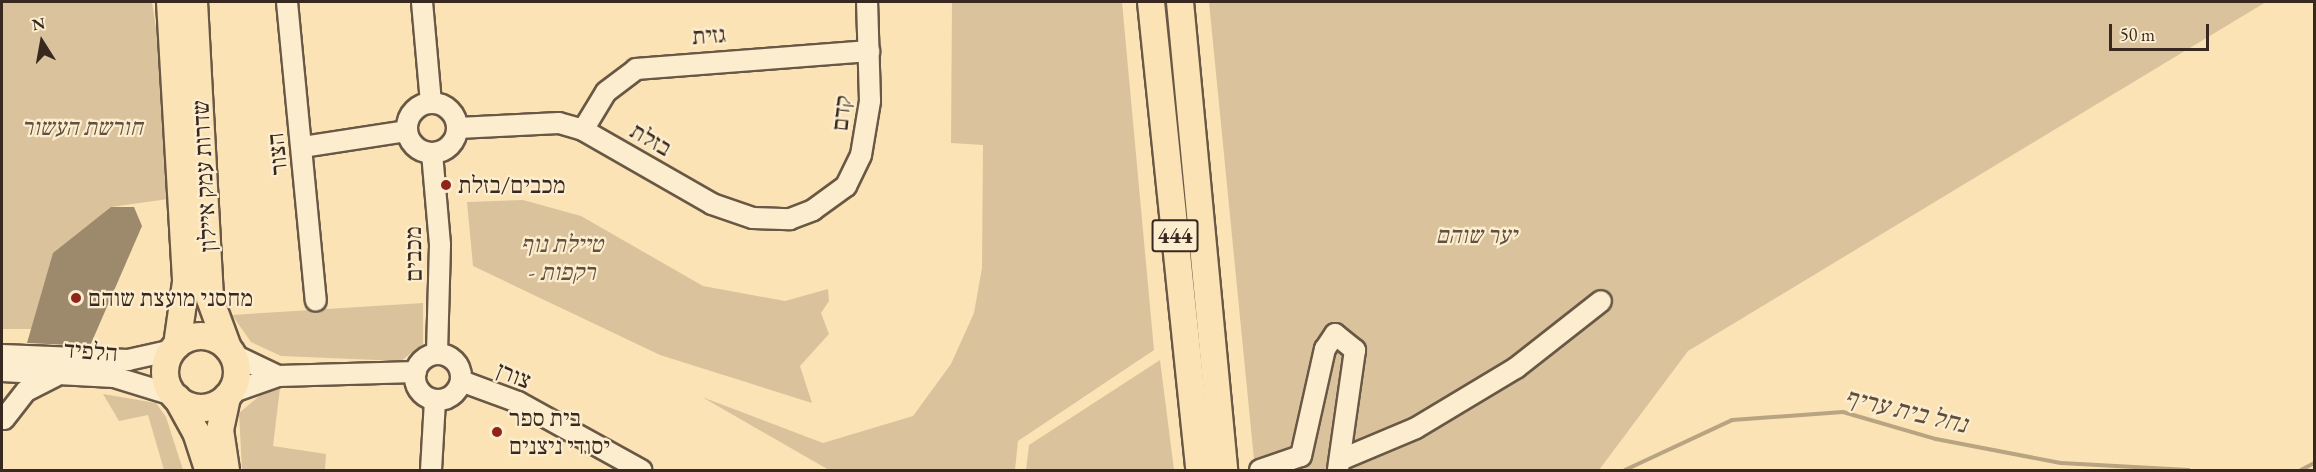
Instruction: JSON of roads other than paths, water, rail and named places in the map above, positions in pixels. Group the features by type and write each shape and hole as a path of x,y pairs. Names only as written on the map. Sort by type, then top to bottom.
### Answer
{"main road":[{"name":"שדרות עמק איילון","path":"170,2 186,282 175,348"},
{"name":"שדרות עמק איילון","path":"194,2 210,299 230,351"},
{"name":"444","path":"1150,2 1199,471"},
{"name":"444","path":"1180,2 1224,471"},
{"path":"208,471 196,432 175,397 165,372 175,348 200,336 230,351 238,375 229,395 220,430 226,471"},
{"path":"175,397 205,408 229,395"}],"street":[{"name":"הצור","path":"287,2 316,301"},
{"path":"422,2 431,102"},
{"name":"קדם","path":"813,210 846,186 861,155 869,128 867,2"},
{"name":"גזית","path":"583,130 606,92 636,69 868,51"},
{"path":"431,102 447,106 458,128 450,146 432,153 415,147 406,131 410,115 431,102"},
{"name":"בזלת","path":"458,128 538,122 583,130 712,204 753,218 790,219 813,210"},
{"path":"302,147 406,131"},
{"name":"מכבים","path":"432,153 440,245 437,354"},
{"path":"1339,465 1416,428 1516,368 1601,301"},
{"path":"1260,471 1301,456 1325,349 1335,334 1355,350 1339,465"},
{"name":"הלפיד","path":"6,363 128,360 175,348"},
{"path":"230,351 278,376"},
{"path":"437,354 453,359 461,381 451,397 435,400 418,388 416,372 423,360 437,354"},
{"name":"הלפיד","path":"6,363 65,374 131,379 175,397"},
{"path":"3,423 6,363"},
{"path":"229,395 278,376 416,372"},
{"path":"3,423 26,391 65,374"},
{"name":"צורן","path":"461,381 518,402 641,471"},
{"path":"432,471 435,400"}],"waterway":[{"name":"נחל בית עריף","path":"1625,470 1732,420 1843,412 1936,439 2061,463 2189,470"},
{"name":"נחל בית עריף","path":"2301,470 2314,463"}],"place":[{"name":"מכבים/בזלת","path":"446,185"},
{"name":"מחסני מועצת שוהם","path":"76,298"},
{"name":"בית ספר יסודי ניצנים","path":"497,432"}],"park label":[{"name":"חורשת העשור","path":"82,127"},
{"name":"יער שוהם","path":"1476,235"},
{"name":"טיילת נוף - רקפות","path":"562,258"}]}
